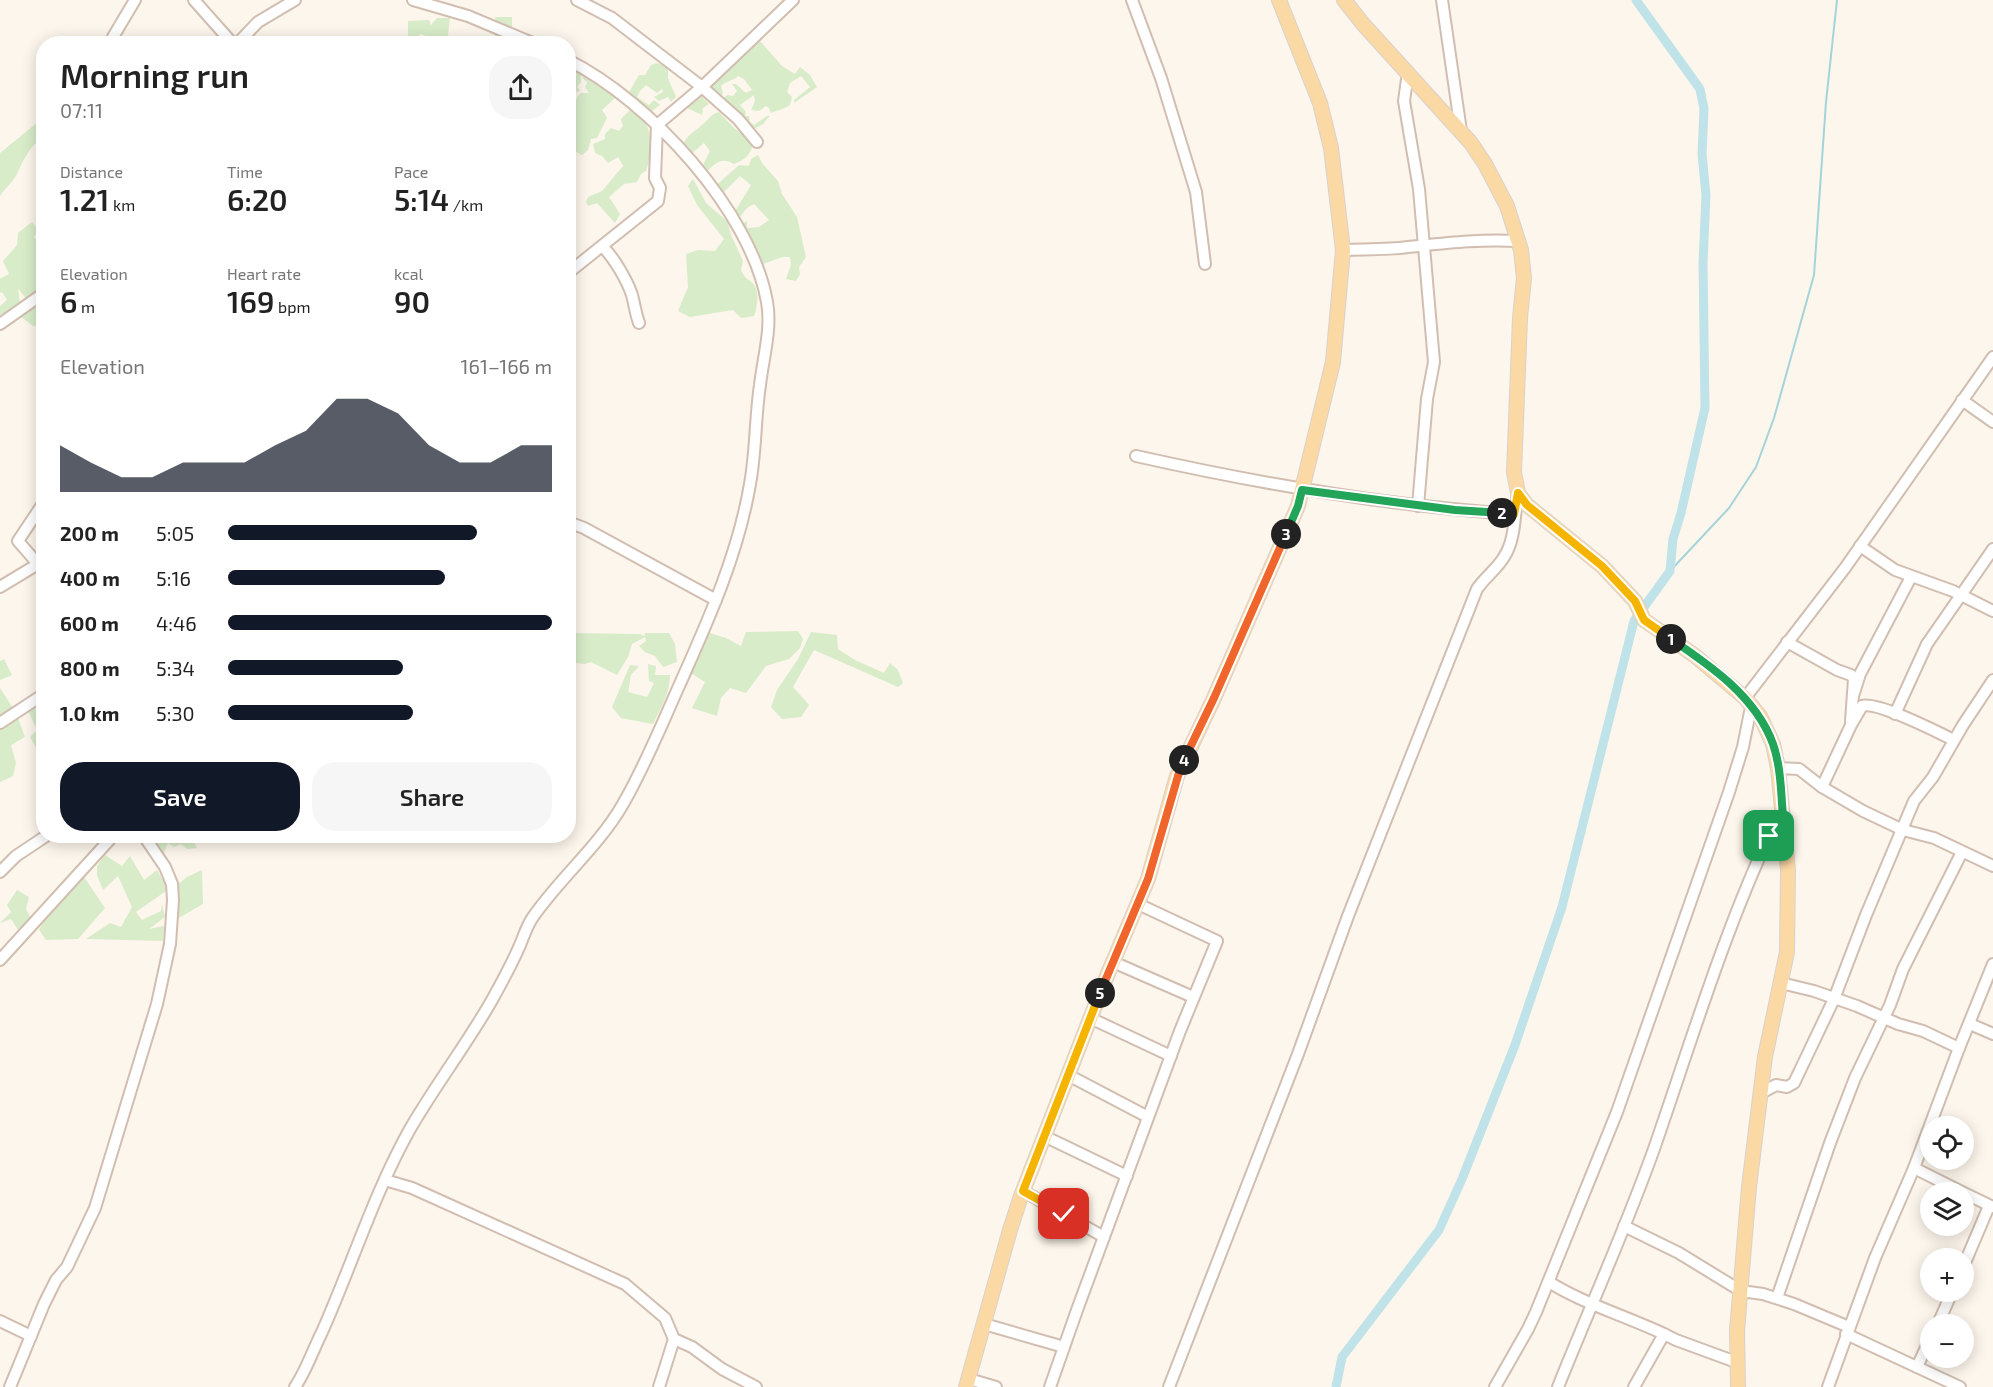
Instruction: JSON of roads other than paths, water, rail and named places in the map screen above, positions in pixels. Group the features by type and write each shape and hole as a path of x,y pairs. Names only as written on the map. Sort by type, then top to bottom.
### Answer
{"main road":[{"path":"967,1383 1023,1191 1090,1018 1148,879 1178,776 1298,506 1333,362 1343,250 1331,148 1320,103 1279,0"},
{"path":"1344,0 1363,24 1461,131 1485,164 1507,206 1521,250 1524,278 1514,472 1518,493 1527,505 1602,566 1635,601 1644,620 1694,655 1750,704 1764,724 1773,744 1778,768 1788,870 1787,952 1768,1034 1749,1186 1736,1362 1738,1387"}],"street":[{"path":"114,36 135,0"},
{"path":"243,36 258,22 295,0"},
{"path":"413,0 468,16 518,36"},
{"path":"577,0 612,18 702,87 738,119 757,142"},
{"path":"576,267 658,201 660,188 655,178 657,125 702,87 793,0"},
{"path":"1131,0 1161,78 1196,192 1205,264"},
{"path":"1442,0 1461,131"},
{"path":"197,1 228,36"},
{"path":"295,1387 344,1282 368,1217 410,1129 475,1031 500,987 530,920 588,853 621,808 649,756 716,600 740,530 750,483 759,388 766,347 768,307 763,282 752,253 735,221 694,163 657,125 625,99 576,65"},
{"path":"1408,72 1404,101 1419,189 1434,362 1427,399 1418,506"},
{"path":"1343,250 1407,248 1487,239 1518,241"},
{"path":"603,247 615,259 632,295 633,310 639,323"},
{"path":"0,324 36,299"},
{"path":"1494,1387 1528,1329 1549,1282 1626,1085 1729,792 1743,747 1750,704 1787,642 1860,546 1993,357"},
{"path":"1962,400 1993,422"},
{"path":"1136,456 1302,490 1418,506 1514,514"},
{"path":"1169,1387 1303,1043 1348,916 1473,598 1483,579 1504,558 1508,550 1512,539 1518,493"},
{"path":"36,514 18,541 36,557"},
{"path":"576,525 716,600"},
{"path":"1860,546 1895,570 1936,584 1993,611"},
{"path":"1895,714 1924,650 1993,549"},
{"path":"0,587 36,565"},
{"path":"1854,696 1860,674 1911,577"},
{"path":"1787,642 1837,670 1851,675 1854,679 1851,725"},
{"path":"1761,1093 1776,1085 1787,1087 1794,1083 1834,999 1914,801 1933,777 1993,680"},
{"path":"0,723 36,699"},
{"path":"1822,787 1862,706 1874,706 1912,720 1954,740"},
{"path":"1778,768 1799,769 1822,787 1863,811 1903,830 1934,838 1993,866"},
{"path":"1558,1387 1654,1148 1702,1003 1744,891 1776,821 1783,817"},
{"path":"0,872 16,856 36,843"},
{"path":"0,960 107,843"},
{"path":"10,1387 44,1304 56,1280 67,1267 95,1208 157,1004 170,944 173,900 172,884 165,867 149,843"},
{"path":"1777,1298 1855,1078 1904,969 1962,852"},
{"path":"1050,1387 1148,1117 1217,941 1138,903"},
{"path":"1113,962 1194,998"},
{"path":"1828,1387 1875,1258 1914,1168 1993,964"},
{"path":"1781,983 1814,991 1898,1024 1923,1031 1959,1048"},
{"path":"1090,1018 1171,1056"},
{"path":"1970,1024 1993,1034"},
{"path":"1068,1075 1148,1117"},
{"path":"1044,1137 1127,1176"},
{"path":"1914,1168 1941,1182"},
{"path":"386,1180 412,1188 625,1284 664,1318 674,1339 692,1347 722,1369 756,1387"},
{"path":"1023,1191 1104,1237"},
{"path":"1972,1248 1991,1207 1974,1198"},
{"path":"1624,1226 1679,1253 1741,1291 1777,1298 1848,1330 1960,1387"},
{"path":"1549,1282 1569,1295 1685,1344 1736,1362"},
{"path":"0,1321 31,1336"},
{"path":"984,1324 1064,1347"},
{"path":"1634,1387 1664,1334"},
{"path":"659,1387 674,1339"},
{"path":"1917,1367 1920,1361"},
{"path":"967,1383 996,1387"}],"waterway":[{"path":"1336,1387 1342,1357 1439,1230 1462,1179 1515,1045 1562,907 1634,621 1670,571 1673,539 1705,408 1703,263 1706,195 1702,154 1704,109 1700,89 1636,0"},
{"path":"1670,571 1729,508 1756,467 1774,418 1814,275 1826,102 1837,0"}]}
